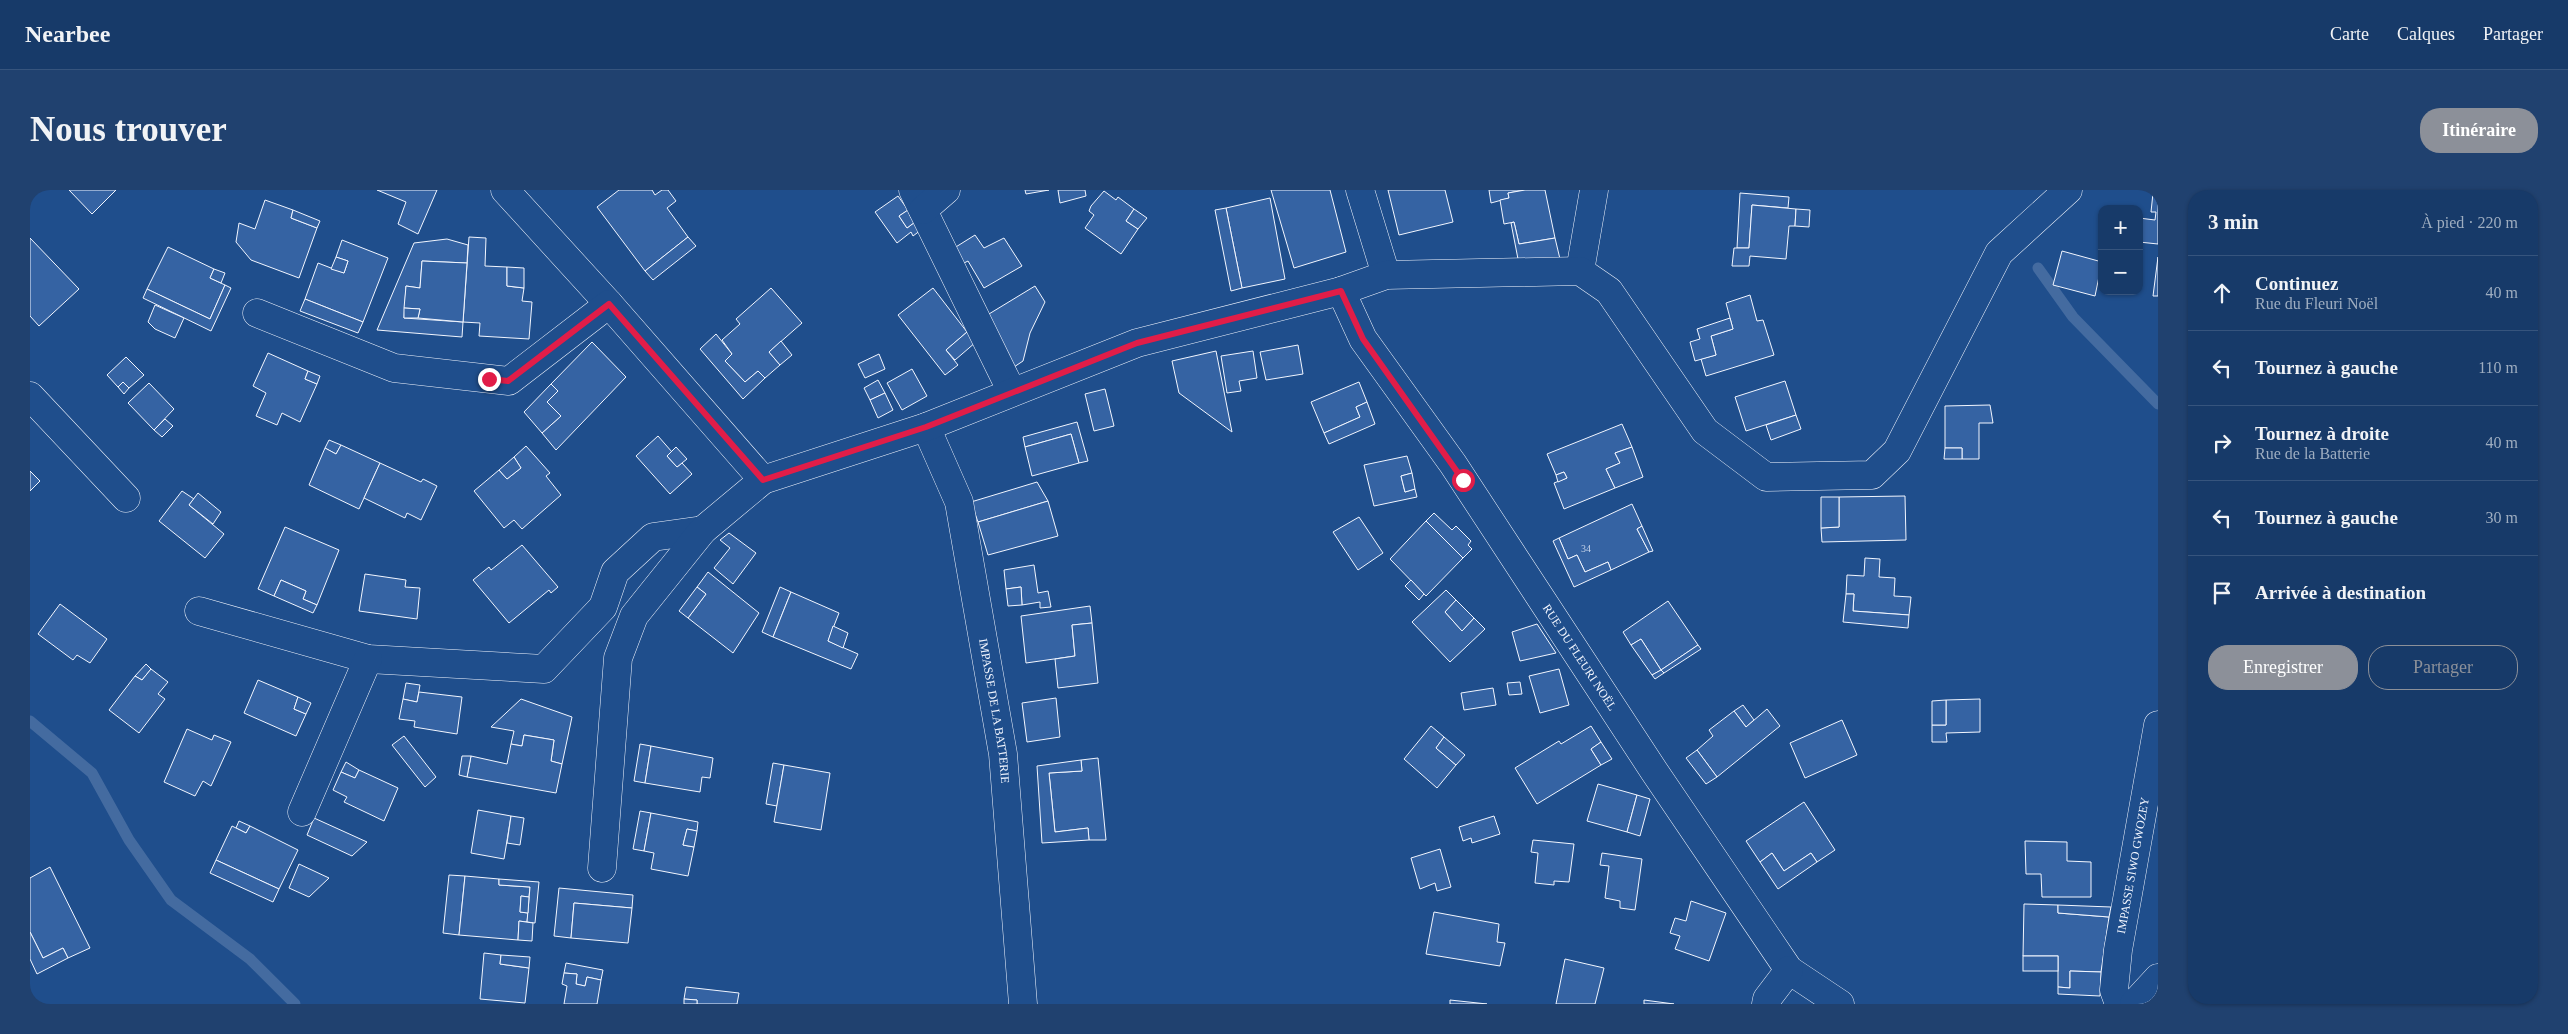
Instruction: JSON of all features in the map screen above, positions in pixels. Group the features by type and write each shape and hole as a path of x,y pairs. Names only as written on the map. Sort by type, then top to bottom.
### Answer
{"street":[{"path":"505,190 609,304 763,480"},
{"path":"946,190 918,200 1012,392"},
{"path":"1360,190 1386,274"},
{"path":"1580,271 1594,190"},
{"path":"602,868 618,658 634,616 703,530 763,480 926,427 1137,343 1341,291 1386,274 1580,271 1609,291 1705,431 1766,477 1872,474 1897,451 2000,253 2068,190"},
{"name":"RUE DU FLEURI NOËL","path":"1341,291 1363,339 1463,480 1654,771 1789,970 1840,1004"},
{"path":"257,313 394,368 508,381 609,304"},
{"path":"30,396 126,498"},
{"name":"IMPASSE DE LA BATTERIE","path":"926,427 959,502 1003,754 1023,1004"},
{"path":"199,611 368,659 544,669 603,608 615,572 653,537 703,530"},
{"path":"302,812 368,659"},
{"name":"IMPASSE SIWO GWOZEY","path":"2119,1004 2114,990 2118,950 2158,725"},
{"path":"1766,1004 1767,999 1789,970"},
{"path":"2134,1004 2158,978"}],"building":[{"path":"69,190 116,190 92,214"},
{"path":"377,190 437,190 418,234 398,224 406,202"},
{"path":"619,190 652,190 655,195 662,190 668,190 676,201 667,208 688,237 645,271 597,207"},
{"path":"1025,190 1049,190 1026,194"},
{"path":"1058,190 1085,190 1086,196 1060,203"},
{"path":"1271,190 1330,190 1346,252 1294,268"},
{"path":"1388,190 1445,190 1453,222 1399,235"},
{"path":"1489,190 1525,190 1508,193 1509,198 1491,203"},
{"path":"1525,190 1545,190 1555,238 1519,244 1514,222 1504,224 1500,200 1509,198 1508,193"},
{"path":"1104,191 1116,200 1118,197 1134,209 1126,221 1138,229 1121,254 1085,228 1094,215 1089,211 1091,206"},
{"path":"1740,193 1789,197 1788,208 1752,205 1749,248 1737,248"},
{"path":"2153,193 2158,193 2158,244 2143,242 2143,218 2155,220 2156,212 2151,212"},
{"path":"898,196 908,210 899,216 907,228 915,222 921,230 913,236 911,232 897,243 875,212"},
{"path":"1270,198 1285,279 1242,288 1226,208"},
{"path":"265,200 293,210 291,218 317,228 299,278 251,260 236,242 239,223 255,229"},
{"path":"1752,205 1796,209 1795,226 1789,226 1786,259 1750,256 1749,266 1732,266 1734,248 1749,248"},
{"path":"1226,208 1242,288 1231,291 1215,210"},
{"path":"1134,209 1147,218 1138,229 1126,221"},
{"path":"1796,209 1810,210 1809,227 1795,226"},
{"path":"293,210 320,221 317,228 291,218"},
{"path":"908,210 915,222 907,228 899,216"},
{"path":"1514,222 1519,244 1555,238 1560,259 1518,259 1511,223"},
{"path":"975,235 984,248 1004,238 1022,266 984,288 968,261 960,265 951,250"},
{"path":"469,237 486,238 485,266 507,267 507,286 524,288 522,301 532,302 529,339 479,336 480,323 463,322"},
{"path":"688,237 696,246 653,280 645,271"},
{"path":"30,238 79,289 39,326 30,316"},
{"path":"447,239 468,245 467,263 422,261 420,288 406,286 404,318 463,322 462,337 377,330 414,243"},
{"path":"342,240 388,258 363,322 305,299 318,263 344,273 348,261 336,257"},
{"path":"168,247 214,269 210,278 225,285 210,319 147,289"},
{"path":"2062,251 2098,261 2098,281 2095,296 2053,285"},
{"path":"336,257 348,261 344,273 331,269"},
{"path":"2158,257 2158,296 2153,296"},
{"path":"422,261 467,263 463,322 418,318 420,309 404,308 406,286 420,288"},
{"path":"507,267 524,268 524,288 507,286"},
{"path":"214,269 225,273 221,283 210,278"},
{"path":"225,285 231,288 211,331 143,298 147,289 210,319"},
{"path":"1035,286 1045,302 1030,333 1023,361 1014,367 984,317"},
{"path":"771,288 802,323 769,352 780,365 765,378 758,371 745,382 725,361 732,354 722,340 740,324 736,319"},
{"path":"933,288 967,332 946,350 958,365 945,375 898,315"},
{"path":"1750,295 1757,321 1763,320 1774,355 1706,376 1701,359 1716,355 1711,336 1733,329 1726,303"},
{"path":"305,299 363,322 358,333 300,311"},
{"path":"155,305 184,318 175,338 155,329 148,322"},
{"path":"404,308 420,309 418,318 404,318"},
{"path":"1730,318 1733,329 1711,336 1716,355 1695,361 1690,342 1700,339 1697,329"},
{"path":"967,332 976,342 955,360 946,350"},
{"path":"716,334 732,354 725,361 745,382 758,371 765,378 743,399 700,349"},
{"path":"781,341 792,355 780,365 769,352"},
{"path":"592,342 626,377 556,450 542,433 561,416 547,402 558,391 551,384"},
{"path":"1298,345 1303,374 1266,380 1260,352"},
{"path":"1216,351 1232,432 1179,393 1172,361"},
{"path":"1253,351 1257,378 1239,381 1241,391 1227,393 1221,356"},
{"path":"268,353 308,371 305,379 317,384 300,422 282,413 277,425 256,416 266,393 253,386"},
{"path":"879,354 885,369 865,378 858,364"},
{"path":"126,357 144,375 129,388 123,382 118,387 107,375"},
{"path":"912,369 927,396 902,410 887,383"},
{"path":"308,371 320,376 317,384 305,379"},
{"path":"878,380 885,393 870,400 864,388"},
{"path":"1785,381 1796,415 1746,431 1735,397"},
{"path":"123,382 129,388 124,394 118,387"},
{"path":"1359,382 1367,402 1356,407 1360,417 1324,433 1311,402"},
{"path":"149,383 174,409 154,430 128,403"},
{"path":"551,384 558,391 547,402 561,416 542,433 524,412"},
{"path":"1105,389 1114,426 1094,431 1085,394"},
{"path":"885,393 893,410 878,418 870,400"},
{"path":"1367,402 1375,424 1329,444 1324,433 1360,417 1356,407"},
{"path":"1990,405 1993,423 1979,423 1979,459 1962,459 1962,448 1945,448 1945,406"},
{"path":"1796,415 1801,429 1771,440 1766,425"},
{"path":"165,419 173,426 162,437 154,430"},
{"path":"1077,422 1088,461 1079,463 1071,434 1025,447 1023,437"},
{"path":"1622,424 1632,447 1615,453 1620,463 1606,469 1615,488 1564,509 1554,483 1567,478 1564,472 1556,475 1547,454"},
{"path":"1071,434 1079,463 1032,476 1025,447"},
{"path":"658,436 672,452 667,456 677,467 682,463 692,474 670,494 636,456"},
{"path":"329,440 341,445 336,454 325,448"},
{"path":"341,445 380,463 359,509 309,485 325,448 336,454"},
{"path":"526,446 550,473 546,476 561,495 522,529 514,520 504,528 474,491 499,470 507,479 521,468 514,457"},
{"path":"676,447 687,459 677,467 667,456"},
{"path":"1632,447 1643,477 1615,488 1606,469 1620,463 1615,453"},
{"path":"1945,448 1962,448 1962,459 1944,459"},
{"path":"1407,456 1412,473 1401,476 1405,492 1415,489 1417,497 1374,506 1364,465"},
{"path":"514,457 521,468 507,479 499,470"},
{"path":"380,463 421,482 423,479 437,486 421,520 407,513 405,518 364,498"},
{"path":"30,471 40,481 30,491"},
{"path":"1564,472 1567,478 1558,482 1556,475"},
{"path":"1412,473 1415,489 1405,492 1401,476"},
{"path":"1037,482 1048,501 978,522 971,502"},
{"path":"182,491 194,499 189,505 224,534 205,558 159,521"},
{"path":"198,493 221,512 213,524 189,505"},
{"path":"1905,496 1906,540 1822,542 1821,528 1839,527 1839,497"},
{"path":"1821,497 1839,497 1839,527 1821,528"},
{"path":"1048,501 1058,536 988,555 978,522"},
{"path":"1632,504 1642,526 1637,529 1649,552 1611,570 1608,562 1585,572 1577,555 1568,559 1559,538"},
{"path":"1434,513 1452,530 1456,526 1471,541 1468,545 1472,549 1463,558 1426,521"},
{"path":"1359,517 1383,553 1358,570 1333,532"},
{"path":"1426,521 1463,558 1426,596 1390,559"},
{"path":"1642,526 1653,551 1649,552 1637,529"},
{"path":"285,527 339,550 317,605 303,599 306,591 281,580 274,596 258,589"},
{"path":"729,533 756,553 733,584 714,568 730,548 720,540"},
{"path":"1559,538 1568,559 1577,555 1585,572 1608,562 1611,570 1574,587 1553,541"},
{"path":"522,545 558,587 551,593 549,590 509,623 473,580 489,567 491,570"},
{"path":"1865,558 1880,559 1879,577 1895,578 1894,596 1911,597 1909,615 1853,611 1854,594 1846,594 1847,575 1864,576"},
{"path":"1034,565 1038,593 1048,591 1051,607 1040,608 1040,602 1022,605 1021,587 1006,589 1004,570"},
{"path":"708,572 759,613 733,653 688,618 706,594 697,587"},
{"path":"365,574 406,580 405,587 420,588 417,619 359,611"},
{"path":"281,580 306,591 303,599 317,605 313,613 274,596"},
{"path":"1411,580 1424,594 1419,600 1405,586"},
{"path":"697,587 706,594 688,618 679,611"},
{"path":"780,587 791,592 773,637 762,632"},
{"path":"1021,587 1022,605 1008,606 1006,589"},
{"path":"1446,590 1456,600 1445,612 1462,631 1474,618 1485,629 1450,662 1412,622"},
{"path":"791,592 839,613 828,641 858,654 851,669 773,637"},
{"path":"1846,594 1854,594 1853,611 1909,615 1908,628 1843,622"},
{"path":"1456,600 1474,618 1462,631 1445,612"},
{"path":"1668,601 1698,645 1661,670 1641,639 1631,645 1623,632"},
{"path":"60,604 107,639 90,663 77,655 73,660 38,634"},
{"path":"1090,606 1092,623 1072,625 1075,656 1026,663 1021,616"},
{"path":"1092,623 1098,683 1058,688 1055,659 1075,656 1072,625"},
{"path":"1537,624 1556,653 1520,661 1512,632"},
{"path":"833,626 848,633 843,648 828,641"},
{"path":"1641,639 1661,670 1652,675 1631,645"},
{"path":"1698,645 1701,649 1664,673 1661,670"},
{"path":"146,664 151,669 142,680 135,676"},
{"path":"151,669 168,682 158,694 165,699 139,733 109,710 135,676 142,680"},
{"path":"1559,669 1569,705 1540,713 1529,676"},
{"path":"1661,670 1664,673 1655,679 1652,675"},
{"path":"258,680 298,697 294,709 306,714 296,736 244,713"},
{"path":"1520,682 1522,694 1509,695 1507,683"},
{"path":"406,683 420,685 417,702 403,699"},
{"path":"1493,688 1496,705 1464,710 1461,693"},
{"path":"419,692 462,697 457,734 414,727 415,721 399,719 403,699 417,702"},
{"path":"298,697 311,703 306,714 294,709"},
{"path":"1056,698 1060,737 1027,742 1022,703"},
{"path":"521,699 572,717 562,764 551,761 554,740 524,735 522,746 511,744 514,731 491,727"},
{"path":"1980,699 1980,732 1946,733 1947,742 1932,742 1932,725 1946,725 1946,700"},
{"path":"1946,700 1946,725 1932,725 1932,701"},
{"path":"1743,705 1754,720 1746,727 1734,711"},
{"path":"1767,709 1780,726 1717,777 1697,750 1713,736 1709,730 1734,711 1746,727"},
{"path":"1842,720 1857,755 1805,778 1790,743"},
{"path":"1431,726 1444,737 1436,748 1456,765 1437,788 1404,759"},
{"path":"1591,726 1601,742 1591,749 1601,765 1537,804 1515,768 1559,741 1561,744"},
{"path":"187,729 212,740 214,735 231,742 211,786 203,781 195,796 164,782"},
{"path":"524,735 554,740 551,761 562,764 556,793 467,777 471,756 507,764 511,744 522,746"},
{"path":"404,736 436,777 425,787 392,745"},
{"path":"1444,737 1465,755 1456,765 1436,748"},
{"path":"1601,742 1612,759 1601,765 1591,749"},
{"path":"640,744 651,746 645,783 634,781"},
{"path":"651,746 713,758 710,778 702,777 700,792 645,783"},
{"path":"1697,750 1717,777 1706,784 1686,758"},
{"path":"462,756 471,756 467,777 459,775"},
{"path":"1098,758 1106,840 1089,840 1088,828 1055,832 1049,773 1082,771 1081,760"},
{"path":"1081,760 1082,771 1049,773 1055,832 1088,828 1089,840 1042,843 1037,766"},
{"path":"346,762 359,770 355,778 341,772"},
{"path":"773,763 784,765 777,806 766,804"},
{"path":"784,765 830,773 821,830 774,822"},
{"path":"359,770 398,788 384,821 344,802 347,797 333,790 341,772 355,778"},
{"path":"1598,784 1637,795 1627,832 1587,821"},
{"path":"1637,795 1650,799 1640,836 1627,832"},
{"path":"1804,802 1835,850 1817,862 1811,853 1784,871 1772,853 1760,862 1746,841"},
{"path":"478,810 511,816 504,859 471,853"},
{"path":"640,811 651,813 644,851 633,849"},
{"path":"651,813 698,822 697,831 687,829 683,845 694,847 688,876 651,869 654,853 644,851"},
{"path":"511,816 524,818 520,845 507,843"},
{"path":"1494,816 1500,834 1472,843 1471,838 1463,841 1459,827"},
{"path":"314,818 367,842 352,856 307,835"},
{"path":"239,821 250,826 246,833 236,828"},
{"path":"232,826 246,833 250,826 298,850 279,889 216,860"},
{"path":"687,829 697,831 694,847 683,845"},
{"path":"1533,840 1574,844 1569,882 1554,881 1554,885 1535,883 1538,853 1531,852"},
{"path":"2025,841 2067,842 2067,861 2091,862 2091,897 2042,897 2041,874 2026,874"},
{"path":"1440,849 1451,887 1437,891 1435,883 1420,889 1411,858"},
{"path":"1602,853 1642,859 1635,910 1620,908 1620,901 1605,898 1609,866 1600,865"},
{"path":"1772,853 1784,871 1811,853 1817,862 1778,889 1760,862"},
{"path":"216,860 279,889 273,902 210,873"},
{"path":"299,864 329,878 309,897 289,888"},
{"path":"50,867 90,948 68,958 63,948 43,958 30,932 30,878"},
{"path":"449,875 465,876 459,935 443,933"},
{"path":"465,876 499,879 499,885 530,887 529,897 521,896 520,912 528,913 527,922 519,921 518,940 459,935"},
{"path":"499,879 539,882 535,923 527,922 530,887 499,885"},
{"path":"559,888 633,895 632,908 574,903 571,938 554,936"},
{"path":"521,896 529,897 528,913 520,912"},
{"path":"1691,901 1726,913 1709,961 1675,949 1680,936 1670,933 1675,918 1686,921"},
{"path":"574,903 632,908 628,943 571,938"},
{"path":"2024,904 2058,905 2058,913 2109,917 2101,972 2070,971 2070,988 2058,987 2058,956 2023,956"},
{"path":"2058,905 2111,907 2109,917 2058,913"},
{"path":"1434,912 1499,924 1497,942 1505,943 1500,966 1426,954"},
{"path":"519,921 533,923 532,941 518,940"},
{"path":"30,932 43,958 63,948 68,958 37,974 30,959"},
{"path":"484,953 501,955 500,964 529,968 525,1003 480,999"},
{"path":"501,955 530,957 529,968 500,964"},
{"path":"2023,956 2058,956 2058,971 2023,971"},
{"path":"1565,959 1604,968 1595,1004 1556,1004"},
{"path":"566,963 603,970 601,980 587,977 585,986 576,984 577,974 564,973"},
{"path":"2070,971 2101,972 2100,996 2058,994 2058,987 2070,988"},
{"path":"564,973 577,974 576,984 585,986 587,977 601,980 597,1004 564,1004 567,986 562,984"},
{"path":"686,987 739,993 737,1004 697,1004 697,1000 684,999"},
{"path":"684,999 697,1000 697,1004 684,1004"},
{"path":"1450,1000 1487,1004 1450,1004"},
{"path":"1644,1000 1674,1004 1644,1004"}],"waterway":[{"path":"2038,268 2073,317 2158,404"},
{"path":"30,721 92,773 129,840 171,900 250,959 295,1004"}],"route":[{"path":"489,379 508,381 609,304 763,480 926,427 1137,343 1341,291 1363,339 1463,480"}]}
